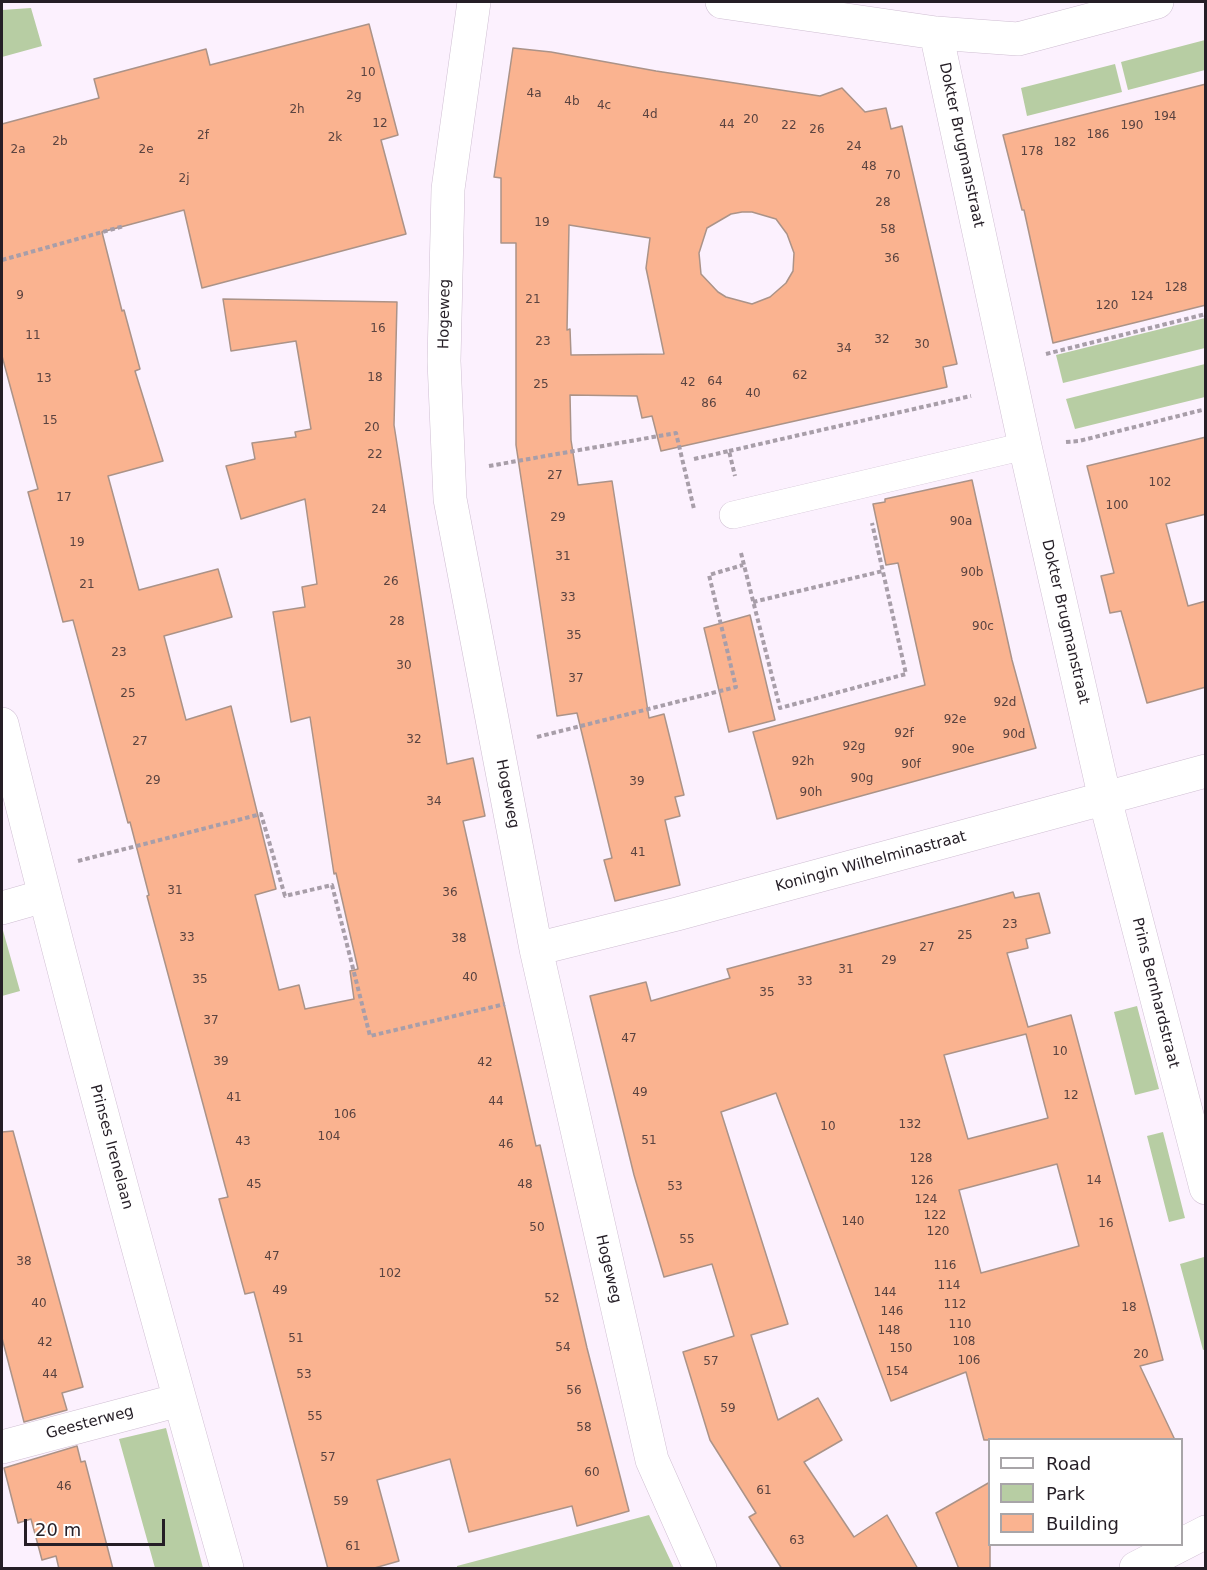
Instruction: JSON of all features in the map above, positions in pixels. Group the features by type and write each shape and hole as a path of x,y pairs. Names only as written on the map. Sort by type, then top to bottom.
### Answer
{"street":[{"name":"Hogeweg","path":"474,2 448,189 444,361 450,499 536,949 652,1461 700,1569"},
{"path":"722,2 936,33 1018,39 1157,2"},
{"name":"Dokter Brugmanstraat","path":"936,33 1025,446 1106,799"},
{"name":"Prinses Irenelaan","path":"2,724 41,884 226,1569"},
{"name":"Koningin Wilhelminastraat","path":"536,949 677,915 1206,771"},
{"name":"Prins Bernhardstraat","path":"1106,799 1206,1188"},
{"path":"2,908 41,884"},
{"name":"Geesterweg","path":"2,1447 179,1400"},
{"path":"1183,1545 1206,1533"},
{"path":"1136,1569 1181,1546"}],"lane":[{"path":"739,513 1025,446"}],"path":[{"path":"2,260 124,226"},
{"path":"1008,363 1206,314"},
{"path":"694,459 973,396 988,455"},
{"path":"1025,446 1079,441 1206,410"},
{"path":"448,471 490,466 676,432 697,522 739,513"},
{"path":"729,451 739,513 743,565 780,708 906,674 863,484"},
{"path":"498,747 736,687 709,574 743,565"},
{"path":"753,602 883,571"},
{"path":"41,884 261,814 285,896 332,885 370,1036 500,1006 546,992"}],"green space":[{"path":"31,8 42,46 2,57 2,10"},
{"path":"1205,40 1205,70 1128,90 1121,62"},
{"path":"1115,64 1122,92 1027,116 1021,88"},
{"path":"1205,318 1205,348 1063,383 1056,355"},
{"path":"1205,364 1205,397 1075,429 1066,399"},
{"path":"2,927 20,991 2,996"},
{"path":"1137,1006 1159,1089 1135,1095 1114,1012"},
{"path":"1163,1132 1185,1218 1169,1222 1147,1136"},
{"path":"1204,1257 1206,1349 1203,1350 1180,1264"},
{"path":"166,1428 203,1568 155,1568 119,1439"},
{"path":"649,1515 674,1568 457,1568 457,1566"}],"building":[{"path":"369,24 398,135 381,140 406,234 202,288 184,210 102,232 122,311 124,310 140,369 135,371 163,461 108,476 139,590 218,569 232,617 164,636 186,720 231,706 276,889 255,895 279,990 299,985 305,1009 354,999 350,971 358,969 336,873 334,874 310,717 291,722 273,612 305,607 302,587 317,584 305,499 241,519 226,466 255,459 252,443 296,437 295,432 311,429 296,341 231,351 223,299 397,302 394,425 447,764 473,758 485,816 463,821 536,1146 540,1145 587,1348 629,1511 577,1526 572,1506 469,1532 450,1459 377,1480 399,1561 371,1569 328,1569 254,1292 245,1294 219,1199 228,1197 147,896 149,895 130,822 128,823 73,620 63,622 28,492 38,489 2,356 2,124 99,98 94,79 206,49 210,65"},
{"path":"513,48 551,52 656,71 820,96 842,88 865,112 886,108 891,129 902,126 957,364 943,367 947,387 661,451 652,416 642,418 637,396 570,395 571,440 578,485 612,481 649,718 664,714 684,795 675,797 680,816 665,820 680,885 615,901 604,860 612,858 577,713 557,716 516,445 516,243 501,243 501,178 494,177","holes":["752,212 776,219 787,234 794,253 793,271 786,283 770,297 752,304 726,297 701,274 699,253 707,228 731,214","569,225 650,238 646,268 664,354 571,355 570,329 567,330"]},
{"path":"1206,84 1206,305 1053,343 1024,210 1022,210 1003,135"},
{"path":"1206,437 1206,514 1166,524 1188,606 1206,601 1206,687 1147,703 1121,611 1110,613 1101,576 1114,573 1087,466"},
{"path":"972,480 1012,660 1036,748 777,819 753,732 925,685 898,563 886,565 873,504 885,502 885,499"},
{"path":"750,615 775,720 729,732 704,628"},
{"path":"1013,892 1015,898 1039,893 1050,933 1026,939 1028,948 1007,953 1028,1027 1071,1015 1163,1360 1140,1366 1174,1438 988,1438 984,1440 966,1372 891,1401 776,1093 721,1112 788,1324 751,1335 778,1420 818,1398 842,1440 804,1462 854,1537 887,1515 918,1569 782,1569 749,1517 756,1513 710,1440 683,1352 734,1336 712,1264 664,1277 634,1175 590,996 646,982 651,1001 730,978 727,969","holes":["1026,1034 1048,1118 968,1139 944,1055","1057,1164 1079,1246 981,1273 959,1190"]},
{"path":"13,1131 83,1387 62,1393 67,1410 24,1422 2,1338 2,1132"},
{"path":"77,1446 81,1462 85,1461 113,1569 59,1569 56,1556 42,1560 31,1519 18,1523 4,1468"},
{"path":"988,1483 990,1569 959,1569 936,1513"}]}
